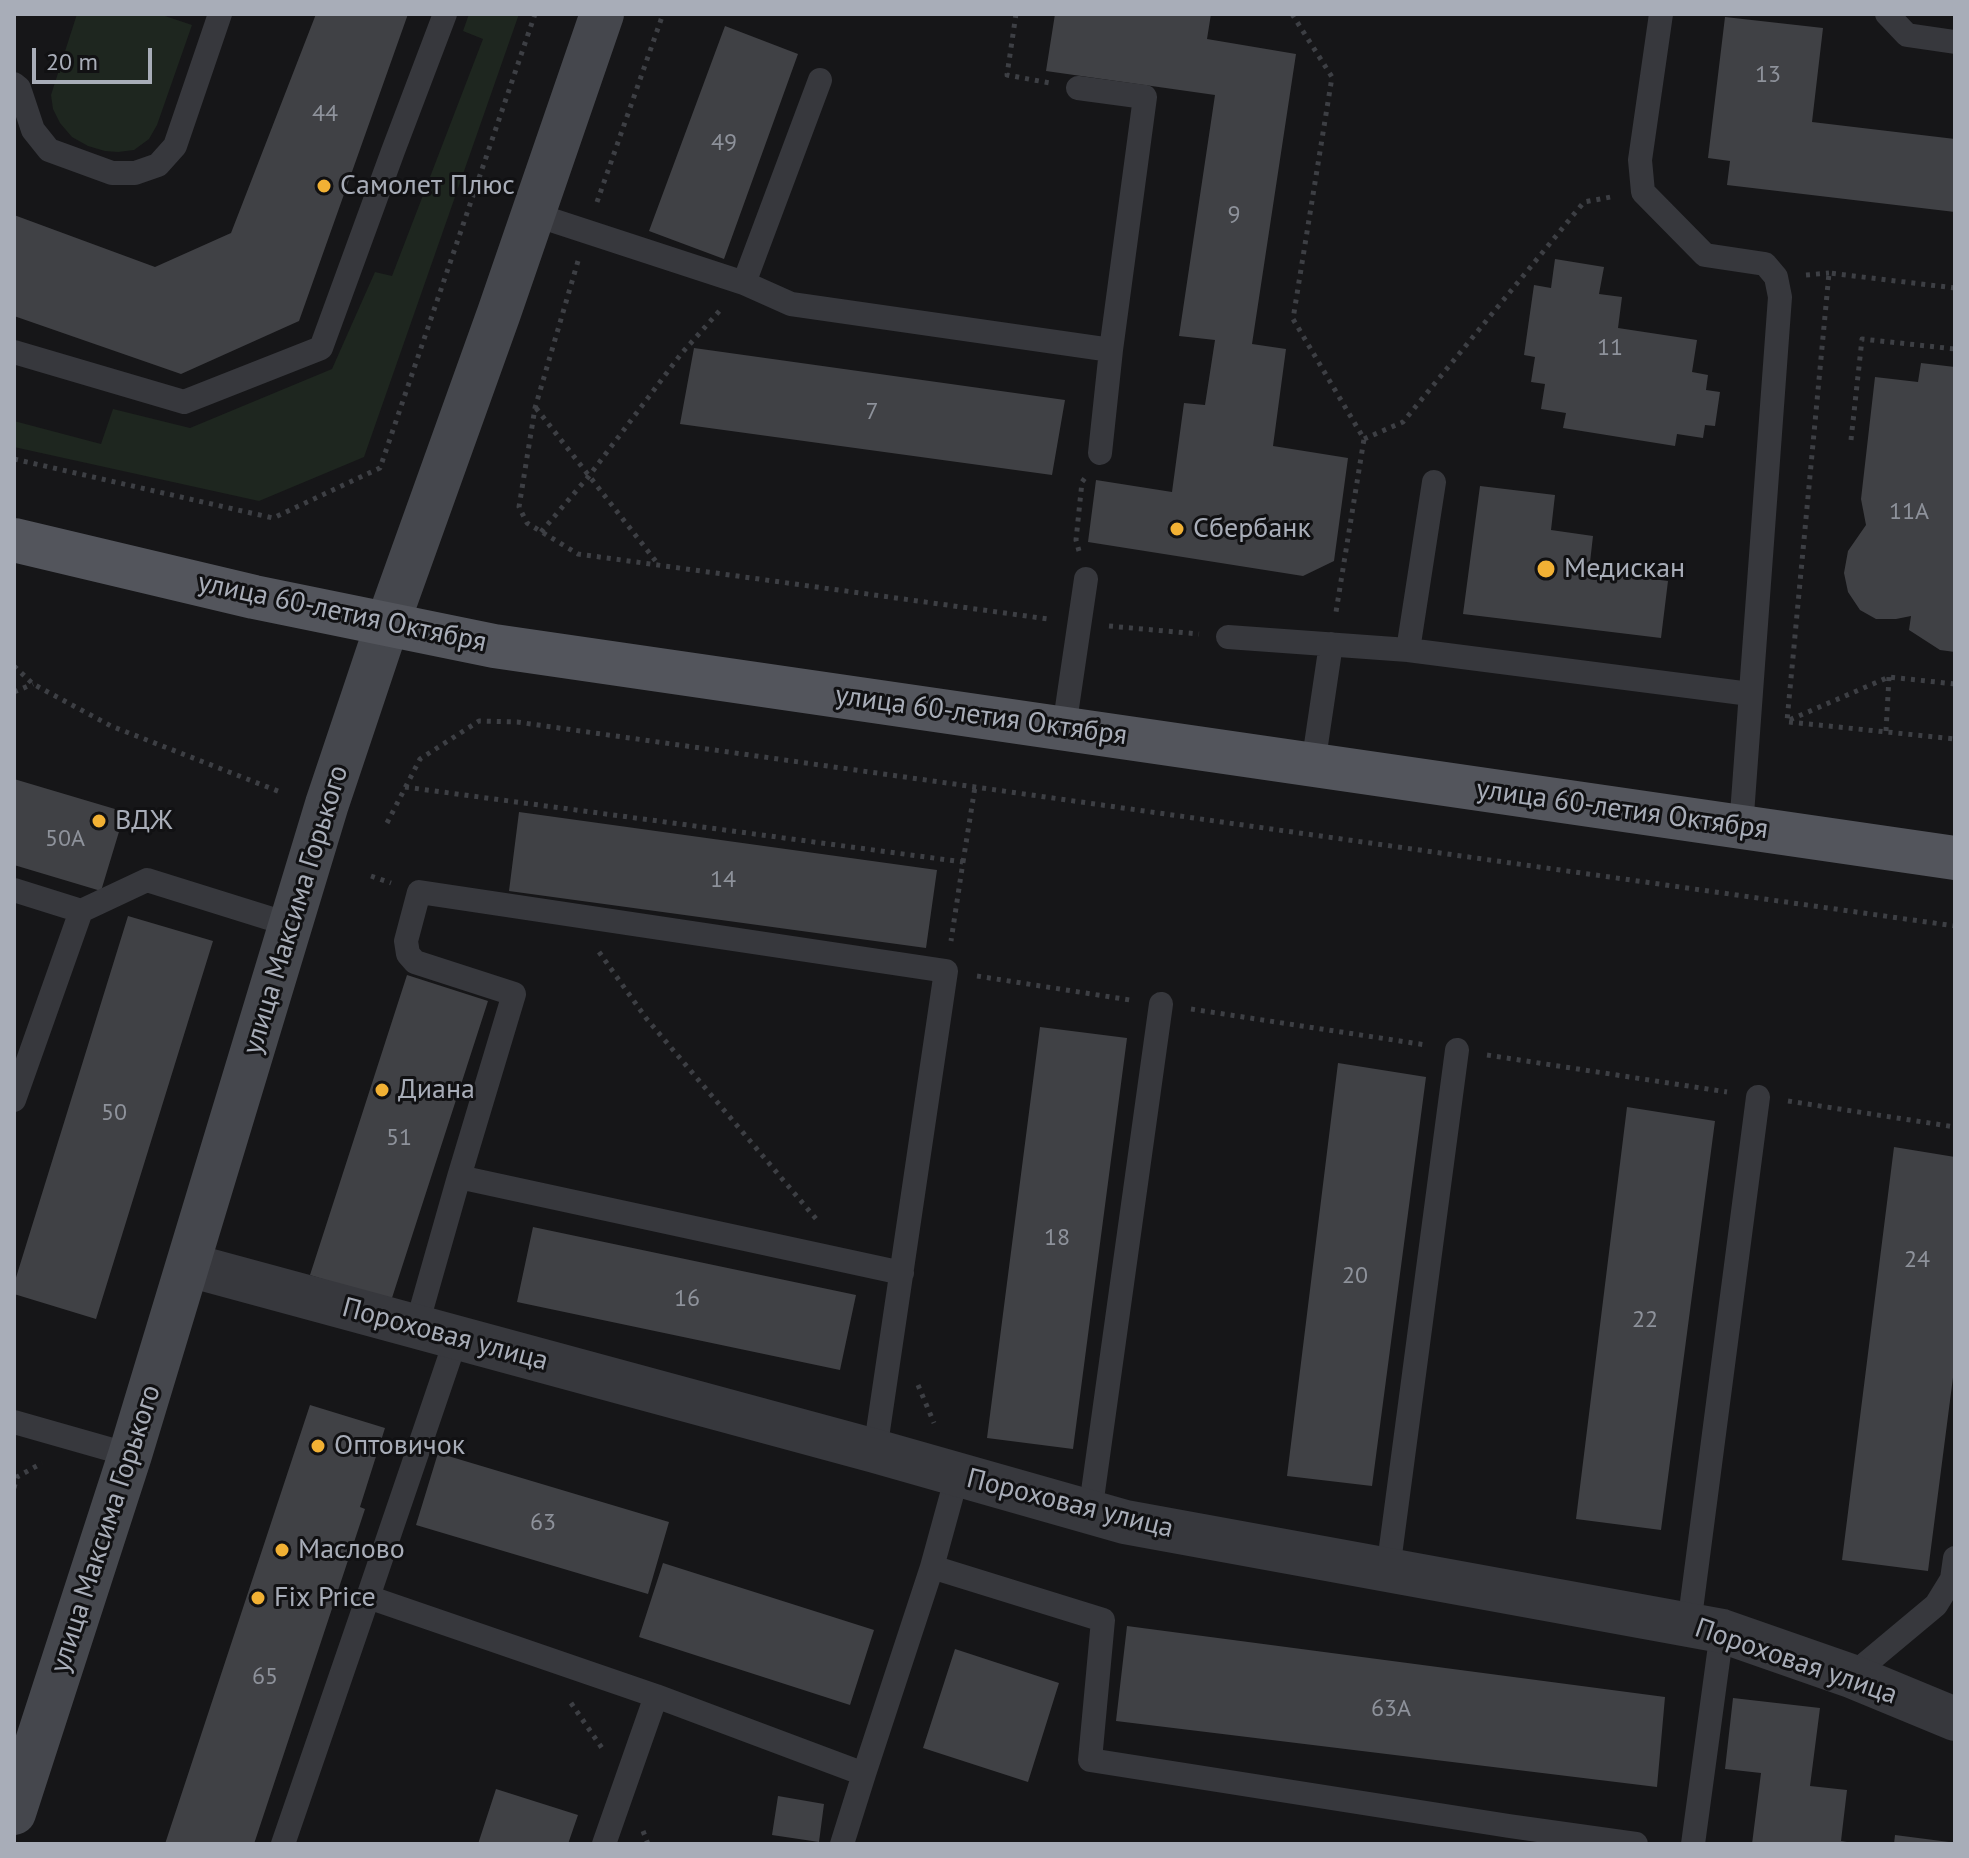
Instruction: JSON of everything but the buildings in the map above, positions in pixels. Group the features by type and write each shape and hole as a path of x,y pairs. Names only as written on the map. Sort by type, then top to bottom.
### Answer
{"main road":[{"name":"улица Максима Горького","path":"14,1813 189,1265 327,804 602,14"},
{"name":"улица 60-летия Октября","path":"14,540 254,597 494,646 1955,858"}],"street":[{"name":"Пороховая улица","path":"189,1265 1125,1522 1705,1628 1851,1676 1955,1719"}],"lane":[{"path":"14,84 19,88 33,130 49,150 112,173 135,173 158,165 175,146 220,14"},
{"path":"14,352 184,402 321,348 445,14"},
{"path":"1661,14 1640,160 1643,192 1705,255 1765,264 1776,277 1780,297 1741,828"},
{"path":"1887,14 1907,35 1955,42"},
{"path":"744,283 820,80"},
{"path":"1078,88 1145,97 1100,453"},
{"path":"533,214 744,283 791,304 1111,350"},
{"path":"1408,650 1434,482"},
{"path":"1064,728 1086,579"},
{"path":"1228,637 1408,650 1750,705"},
{"path":"1313,765 1331,644"},
{"path":"14,890 81,911 147,880 291,925"},
{"path":"283,1844 368,1597 436,1333 459,1177 514,994 415,962 408,954 406,941 419,892 946,971 875,1451"},
{"path":"14,1100 81,911"},
{"path":"1090,1513 1161,1004"},
{"path":"1388,1570 1457,1050"},
{"path":"1693,1844 1705,1628 1758,1097"},
{"path":"459,1177 902,1273"},
{"path":"14,1422 130,1455"},
{"path":"842,1844 932,1567 957,1476"},
{"path":"1851,1676 1936,1605 1952,1579 1955,1558"},
{"path":"932,1567 1103,1620 1090,1760 1508,1835 1636,1844"},
{"path":"368,1597 656,1696 864,1774"},
{"path":"604,1844 656,1696"}],"path":[{"path":"14,459 273,518 380,468 535,14"},
{"path":"663,14 587,231 535,408 519,507 527,523 578,554 1079,624 1228,637"},
{"path":"1016,14 1007,75 1078,88"},
{"path":"1292,14 1332,77 1293,319 1364,439 1331,644"},
{"path":"1364,439 1403,422 1584,202 1643,192"},
{"path":"1787,721 1829,273 1955,288"},
{"path":"541,532 589,476 681,354 744,283"},
{"path":"1851,440 1862,339 1955,349"},
{"path":"535,408 659,565"},
{"path":"1086,579 1076,540 1082,482 1100,453"},
{"path":"14,666 33,684 111,726 283,793"},
{"path":"1787,721 1889,677 1955,684"},
{"path":"1886,731 1889,677"},
{"path":"14,692 33,684"},
{"path":"1750,705 1787,721 1955,739"},
{"path":"387,823 420,759 479,721 517,722 1955,926"},
{"path":"405,787 963,862"},
{"path":"946,971 975,787"},
{"path":"573,916 646,1018 854,1264"},
{"path":"894,1328 957,1476"},
{"path":"539,1656 625,1781 648,1844"}],"shaded area":[{"path":"77,14 159,14 192,25 157,125 149,139 134,150 105,151 88,146 72,137 53,109 51,95"},
{"path":"469,14 519,14 364,457 259,501 14,447 14,421 101,444 113,409 190,428 332,369 375,272 392,276 483,39 463,31"}],"place":[{"name":"Самолет Плюс","path":"324,186"},
{"name":"Сбербанк","path":"1177,529"},
{"name":"Медискан","path":"1546,569"},
{"name":"ВДЖ","path":"99,821"},
{"name":"Диана","path":"382,1090"},
{"name":"Оптовичок","path":"318,1446"},
{"name":"Маслово","path":"282,1550"},
{"name":"Fix Price","path":"258,1598"}]}
